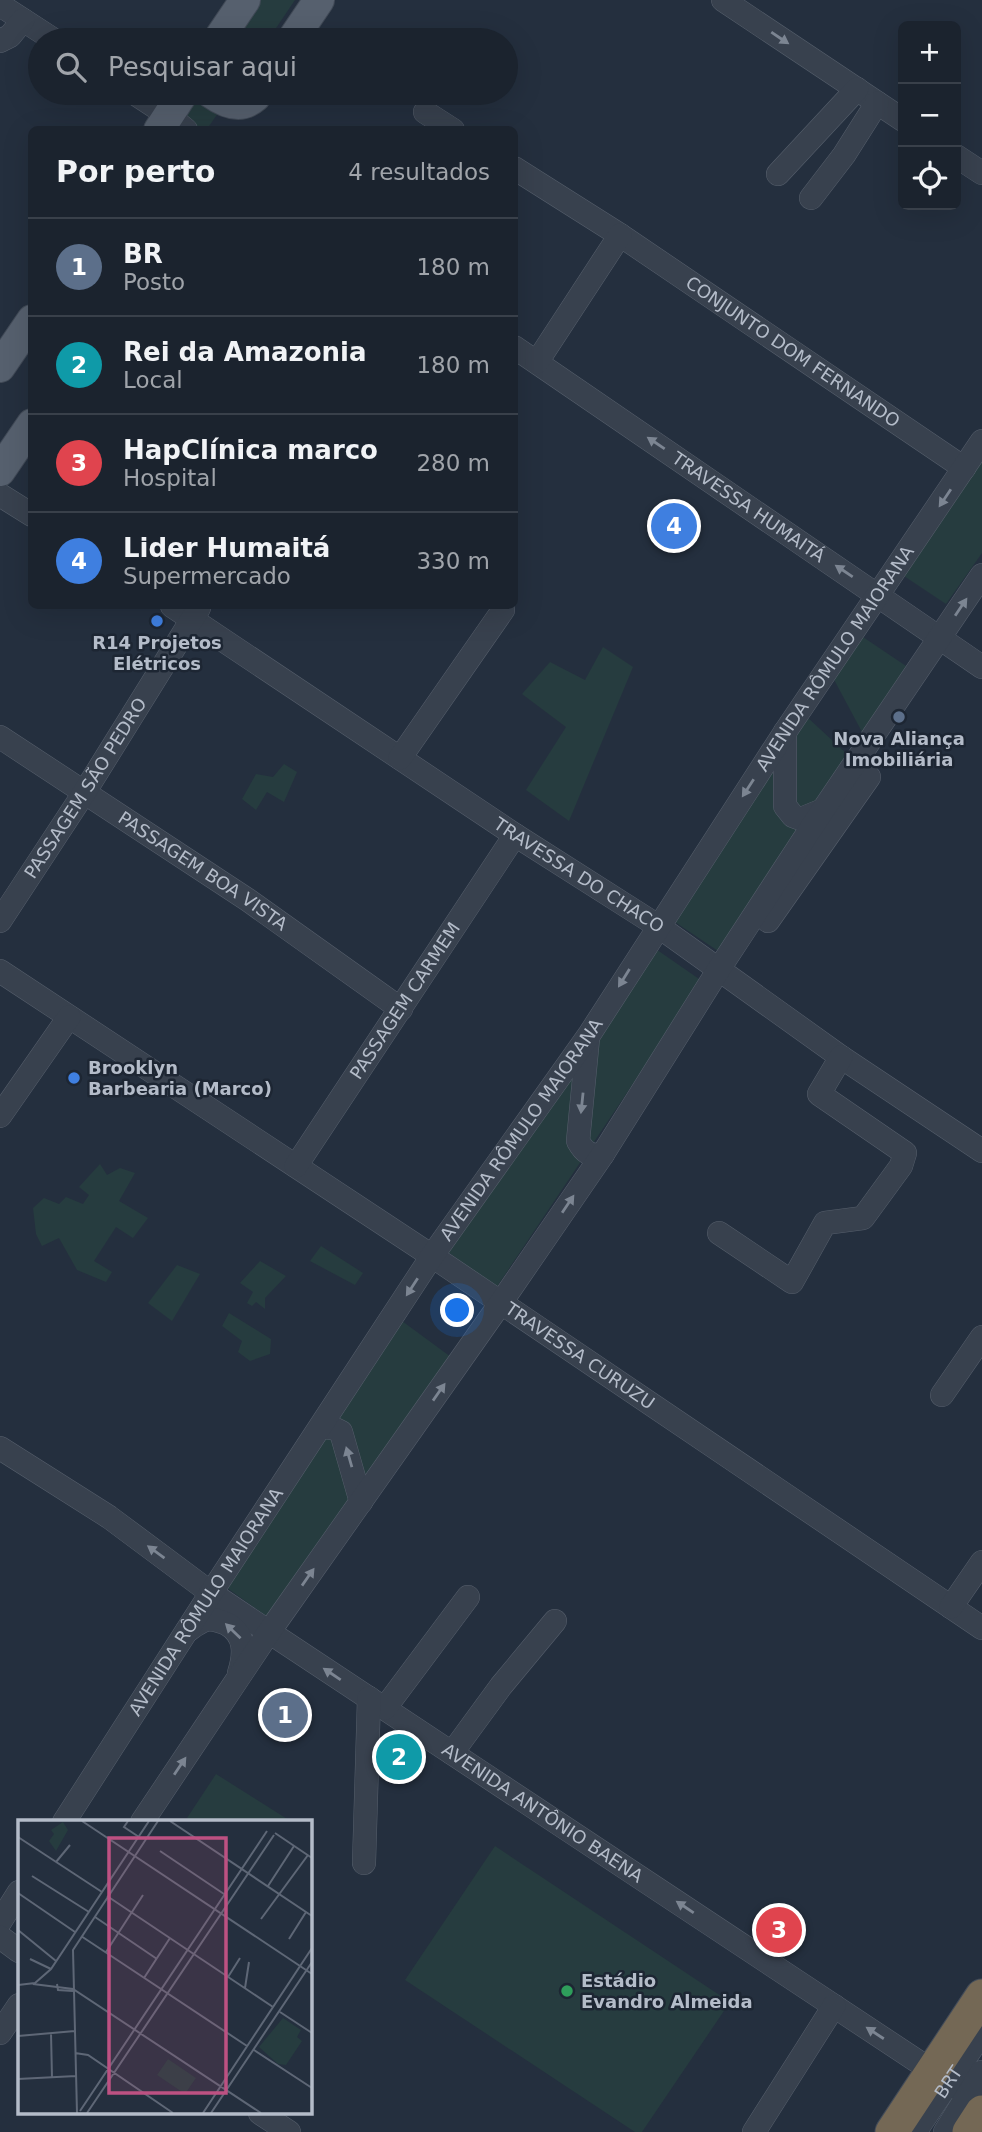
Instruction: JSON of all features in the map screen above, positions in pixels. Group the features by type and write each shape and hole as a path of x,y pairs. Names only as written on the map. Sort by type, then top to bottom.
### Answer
{"highway":[{"path":"969,2132 962,2093 982,1996"},
{"path":"892,2132 962,2093"}],"main road":[{"path":"226,28 245,0"},
{"path":"300,28 319,0"},
{"path":"237,126 250,105"},
{"path":"0,367 28,326"},
{"path":"0,471 28,430"}],"street":[{"path":"723,0 898,117"},
{"path":"0,5 11,32 0,60"},
{"path":"778,174 857,89"},
{"path":"811,198 844,155 877,103"},
{"path":"154,105 175,117"},
{"path":"425,112 447,126"},
{"path":"961,159 982,173"},
{"name":"CONJUNTO DOM FERNANDO","path":"518,171 620,235 964,468"},
{"path":"537,362 620,235"},
{"name":"TRAVESSA HUMAITÁ","path":"518,350 982,667"},
{"name":"AVENIDA RÔMULO MAIORANA","path":"65,1820 432,1256 589,1035 657,926 785,732 982,441"},
{"path":"0,495 28,512"},
{"path":"143,1820 269,1632 603,1154 724,973 823,810 982,575"},
{"path":"400,758 503,610"},
{"name":"TRAVESSA DO CHACO","path":"197,612 400,758 657,926 841,1057 982,1151"},
{"name":"PASSAGEM SÃO PEDRO","path":"0,921 197,612"},
{"path":"785,732 785,806 793,816 801,819 823,810"},
{"name":"PASSAGEM BOA VISTA","path":"0,737 248,900 401,1009"},
{"path":"724,973 869,777"},
{"name":"PASSAGEM CARMEM","path":"296,1166 515,835"},
{"name":"TRAVESSA CURUZU","path":"0,971 432,1256 982,1628"},
{"path":"0,1116 69,1017"},
{"path":"589,1035 578,1140 584,1152 595,1156 603,1154"},
{"path":"719,1233 792,1282 825,1223 863,1219 901,1166 905,1153 819,1094 841,1057"},
{"path":"942,1395 982,1337"},
{"path":"322,1426 341,1432 361,1502"},
{"name":"AVENIDA ANTÔNIO BAENA","path":"0,1448 109,1517 211,1593 962,2093"},
{"path":"951,1607 982,1562"},
{"path":"364,1863 377,1703 468,1597"},
{"path":"187,1631 203,1620 214,1619 238,1633 243,1643 242,1662 237,1679"},
{"path":"452,1753 501,1686 555,1621"},
{"path":"0,1922 18,1894"},
{"path":"0,1937 18,1950"},
{"path":"0,2033 18,2006"},
{"path":"754,2132 834,2006"},
{"name":"BRT","path":"946,2132 982,2033"},
{"name":"BRT","path":"915,2132 962,2093 982,2072"},
{"path":"262,2114 289,2132"}],"green space":[{"path":"255,0 295,0 276,28 236,28"},
{"path":"185,105 224,105 209,126 172,126"},
{"path":"982,456 982,553 946,604 901,574"},
{"path":"860,635 909,668 862,732 831,674"},
{"path":"603,647 633,667 569,821 526,790 566,727 522,694 550,662 585,680"},
{"path":"806,716 848,755 718,951 669,918"},
{"path":"284,764 297,772 284,802 267,792 256,810 242,799 256,774 273,777"},
{"path":"653,947 702,981 496,1288 444,1249"},
{"path":"100,1164 107,1175 120,1168 135,1173 119,1201 148,1218 133,1238 116,1227 94,1261 112,1272 106,1282 77,1270 59,1238 42,1246 36,1234 33,1208 44,1198 59,1204 66,1197 83,1204 89,1195 79,1187"},
{"path":"321,1246 363,1273 355,1285 310,1261"},
{"path":"260,1261 286,1276 265,1298 265,1309 256,1302 252,1306 247,1303 253,1292 240,1283"},
{"path":"177,1265 200,1274 172,1321 148,1303"},
{"path":"229,1313 271,1339 270,1354 250,1361 238,1352 242,1341 222,1326"},
{"path":"402,1321 451,1357 269,1618 223,1585"},
{"path":"216,1774 289,1820 191,1820 187,1818"},
{"name":"Estádio Evandro Almeida","path":"495,1846 730,2002 642,2132 635,2132 405,1980"}],"place":[{"name":"Lider Humaitá","path":"674,526"},
{"name":"R14 Projetos Elétricos","path":"157,621"},
{"name":"Nova Aliança Imobiliária","path":"899,717"},
{"name":"Brooklyn Barbearia (Marco)","path":"74,1078"},
{"name":"BR","path":"285,1715"},
{"name":"Rei da Amazonia","path":"399,1757"},
{"name":"HapClínica marco","path":"779,1930"},
{"name":"Estádio Evandro Almeida","path":"567,1991"}]}
